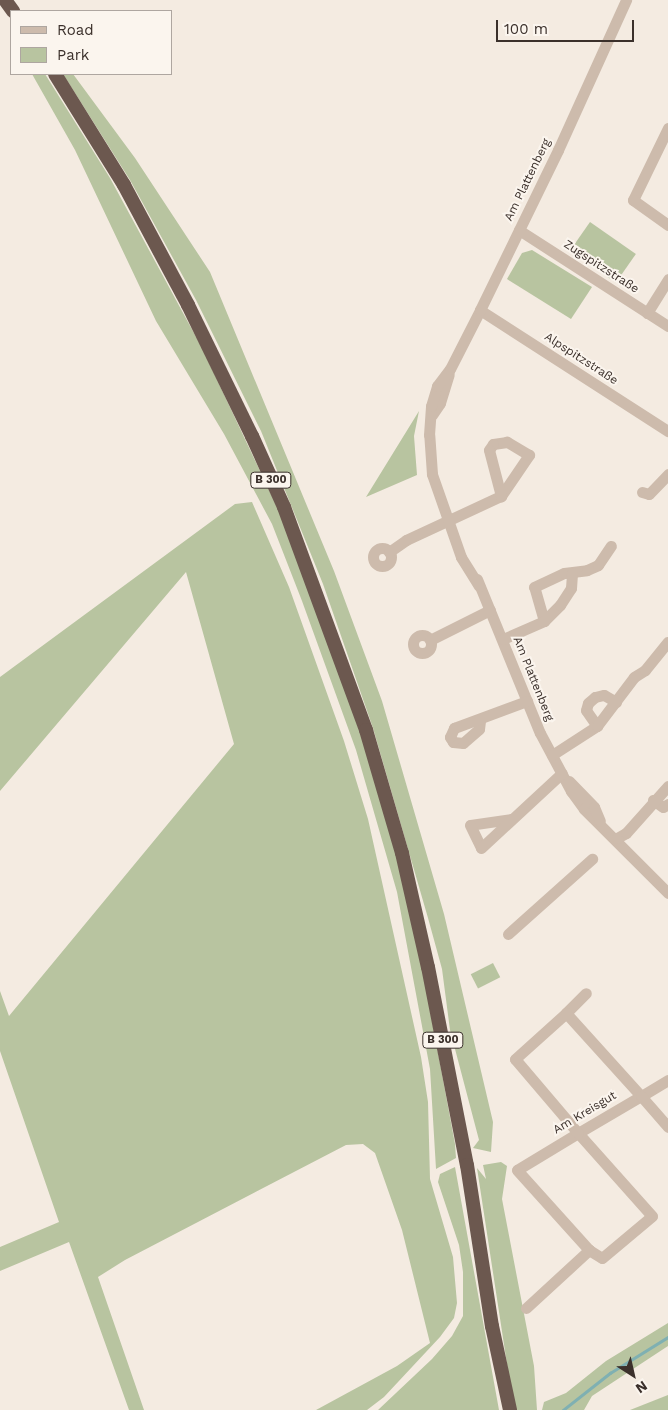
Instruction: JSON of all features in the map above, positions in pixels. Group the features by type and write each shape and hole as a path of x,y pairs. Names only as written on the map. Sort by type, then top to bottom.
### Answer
{"highway":[{"name":"B 300","path":"56,75 124,185 188,305 252,436 284,507 366,730 402,853 428,967 467,1165 492,1326 510,1410"}],"street":[{"name":"Am Plattenberg","path":"626,0 519,230 450,369 440,403 430,418 432,474 457,540 468,554 479,586 503,639 527,701 552,755 564,776 594,807 601,823 668,893"},
{"path":"668,128 633,200 668,225"},
{"name":"Zugspitzstraße","path":"519,230 668,326"},
{"path":"647,313 668,279"},
{"name":"Alpspitzstraße","path":"480,310 668,431"},
{"path":"389,552 406,540 501,496 529,455 507,442 493,444 489,450 501,496"},
{"path":"642,492 649,494 668,474"},
{"path":"544,621 534,587 556,576 598,565 611,546"},
{"path":"503,639 544,621 560,605 571,588 572,573"},
{"path":"430,640 490,610"},
{"path":"552,755 597,726 634,677 645,670 668,642"},
{"path":"597,726 586,710 588,703 595,697 604,695 616,702"},
{"path":"480,721 527,701"},
{"path":"511,819 564,776"},
{"path":"616,838 626,833 653,800 668,786"},
{"path":"653,800 663,807 668,804"},
{"path":"508,934 592,859"},
{"path":"526,1308 589,1250 602,1258 652,1216 515,1059 566,1014 586,993"},
{"path":"566,1014 668,1126"},
{"name":"Am Kreisgut","path":"589,1250 517,1170 668,1080"}],"green space":[{"path":"33,75 46,75 110,178 202,348 278,509 310,588 366,750 397,856 422,967 456,1158 436,1169 430,1069 397,892 356,750 272,524 224,434 156,321 75,150"},
{"path":"64,75 74,75 135,158 210,272 334,571 382,701 444,914 493,1122 491,1152 473,1148 479,1140 450,1030 442,969 373,728 323,584 261,431 196,300 130,180"},
{"path":"590,222 636,254 616,283 570,251"},
{"path":"532,250 592,287 571,319 507,279 522,253"},
{"path":"419,411 414,436 417,475 366,497"},
{"path":"252,502 289,587 344,741 368,819 421,1057 428,1102 430,1179 453,1257 457,1303 454,1318 440,1337 384,1397 367,1410 316,1410 397,1366 430,1343 402,1230 375,1153 363,1144 346,1145 125,1260 98,1277 144,1410 129,1410 69,1242 0,1271 0,1247 59,1222 0,1051 0,991 9,1016 234,744 186,572 0,791 0,677 235,504"},
{"path":"493,963 500,977 478,989 471,974"},
{"path":"501,1162 507,1166 502,1199 534,1366 537,1410 514,1410 477,1168 486,1179 483,1165"},
{"path":"455,1167 499,1410 378,1410 432,1359 452,1336 463,1316 463,1272 459,1245 438,1182 440,1174"},
{"path":"668,1323 668,1346 592,1396 584,1410 542,1410 544,1402 566,1393 606,1361"},
{"path":"668,1395 668,1410 630,1410"}],"waterway":[{"path":"563,1410 610,1373 668,1337"}]}
